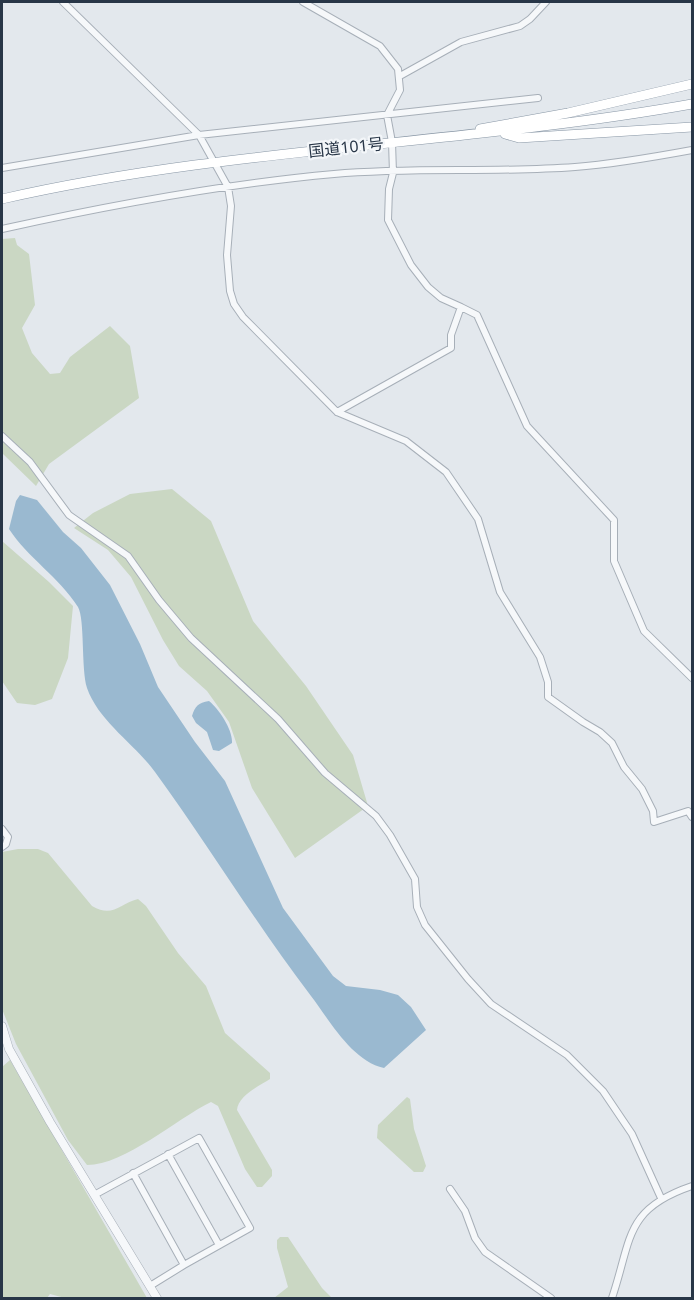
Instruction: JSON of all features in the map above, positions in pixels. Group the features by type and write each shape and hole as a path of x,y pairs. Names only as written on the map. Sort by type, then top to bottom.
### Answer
{"highway":[{"path":"425,139 568,113 693,84"},
{"name":"国道101号","path":"2,199 139,172 392,142 500,133 693,104"},
{"path":"500,133 519,138 693,127"}],"street":[{"path":"63,2 199,135 228,187 231,206 227,255 230,291 234,304 243,317 337,412 406,441 446,472 478,519 500,592 540,657 548,682 549,697 600,732 612,743 624,767 642,789 653,811 654,822 688,811 693,817"},
{"path":"303,2 380,46 393,61 399,76 399,90 387,115 392,142 393,172 389,189 388,220 399,243 411,265 428,287 441,298 477,315 527,426 614,520 614,561 644,631 693,678"},
{"path":"399,76 460,42 520,26 546,2"},
{"path":"2,168 199,135 538,98"},
{"path":"2,229 107,206 228,187 335,174 575,167 632,161 693,150"},
{"path":"337,412 451,348 451,335 461,307"},
{"path":"2,436 30,462 69,515 128,556 159,600 191,639 278,719 325,773 376,816 390,835 415,879 417,908 425,925 491,1004 567,1055 603,1091 632,1134 661,1198"},
{"path":"2,829 8,837 6,844 2,847"},
{"path":"2,1026 14,1058 50,1122 96,1194 157,1299"},
{"path":"96,1194 199,1138 250,1228 150,1286"},
{"path":"168,1154 219,1245"},
{"path":"133,1173 184,1265"},
{"path":"612,1299 626,1247 636,1224 649,1207 661,1198 693,1186"},
{"path":"450,1189 465,1210 475,1238 485,1252 551,1299"}],"green space":[{"path":"15,238 17,245 29,254 35,305 22,328 32,353 50,374 60,373 70,357 110,326 130,346 139,398 49,464 36,486 2,453 2,239"},
{"path":"172,489 211,521 253,621 306,686 353,755 368,806 295,858 252,788 229,722 207,691 179,666 131,577 108,550 74,528 93,513 130,494"},
{"path":"2,541 73,606 68,658 52,699 35,705 17,703 2,681"},
{"path":"38,849 48,853 92,906 105,911 116,909 138,899 146,906 178,953 206,986 225,1033 270,1073 270,1079 245,1096 237,1110 272,1170 272,1176 262,1187 257,1187 245,1169 218,1106 211,1102 134,1150 102,1163 87,1165 68,1140 16,1044 2,1009 2,852"},
{"path":"10,1060 147,1298 65,1298 50,1294 47,1298 2,1298 2,1067"},
{"path":"407,1097 410,1099 414,1129 426,1166 423,1172 414,1172 377,1138 378,1125"},
{"path":"280,1237 288,1237 322,1288 332,1298 274,1298 288,1287 277,1248 277,1240"}],"water":[{"path":"20,495 37,500 63,532 81,548 110,585 140,644 158,687 225,781 283,908 333,976 346,986 380,990 398,995 411,1007 426,1030 384,1068 372,1064 352,1049 334,1028 155,772 100,712 85,680 82,622 78,607 62,586 25,549 9,529 16,501"},
{"path":"209,701 225,720 232,738 232,743 219,751 213,750 207,732 196,723 192,716 198,706"}]}
